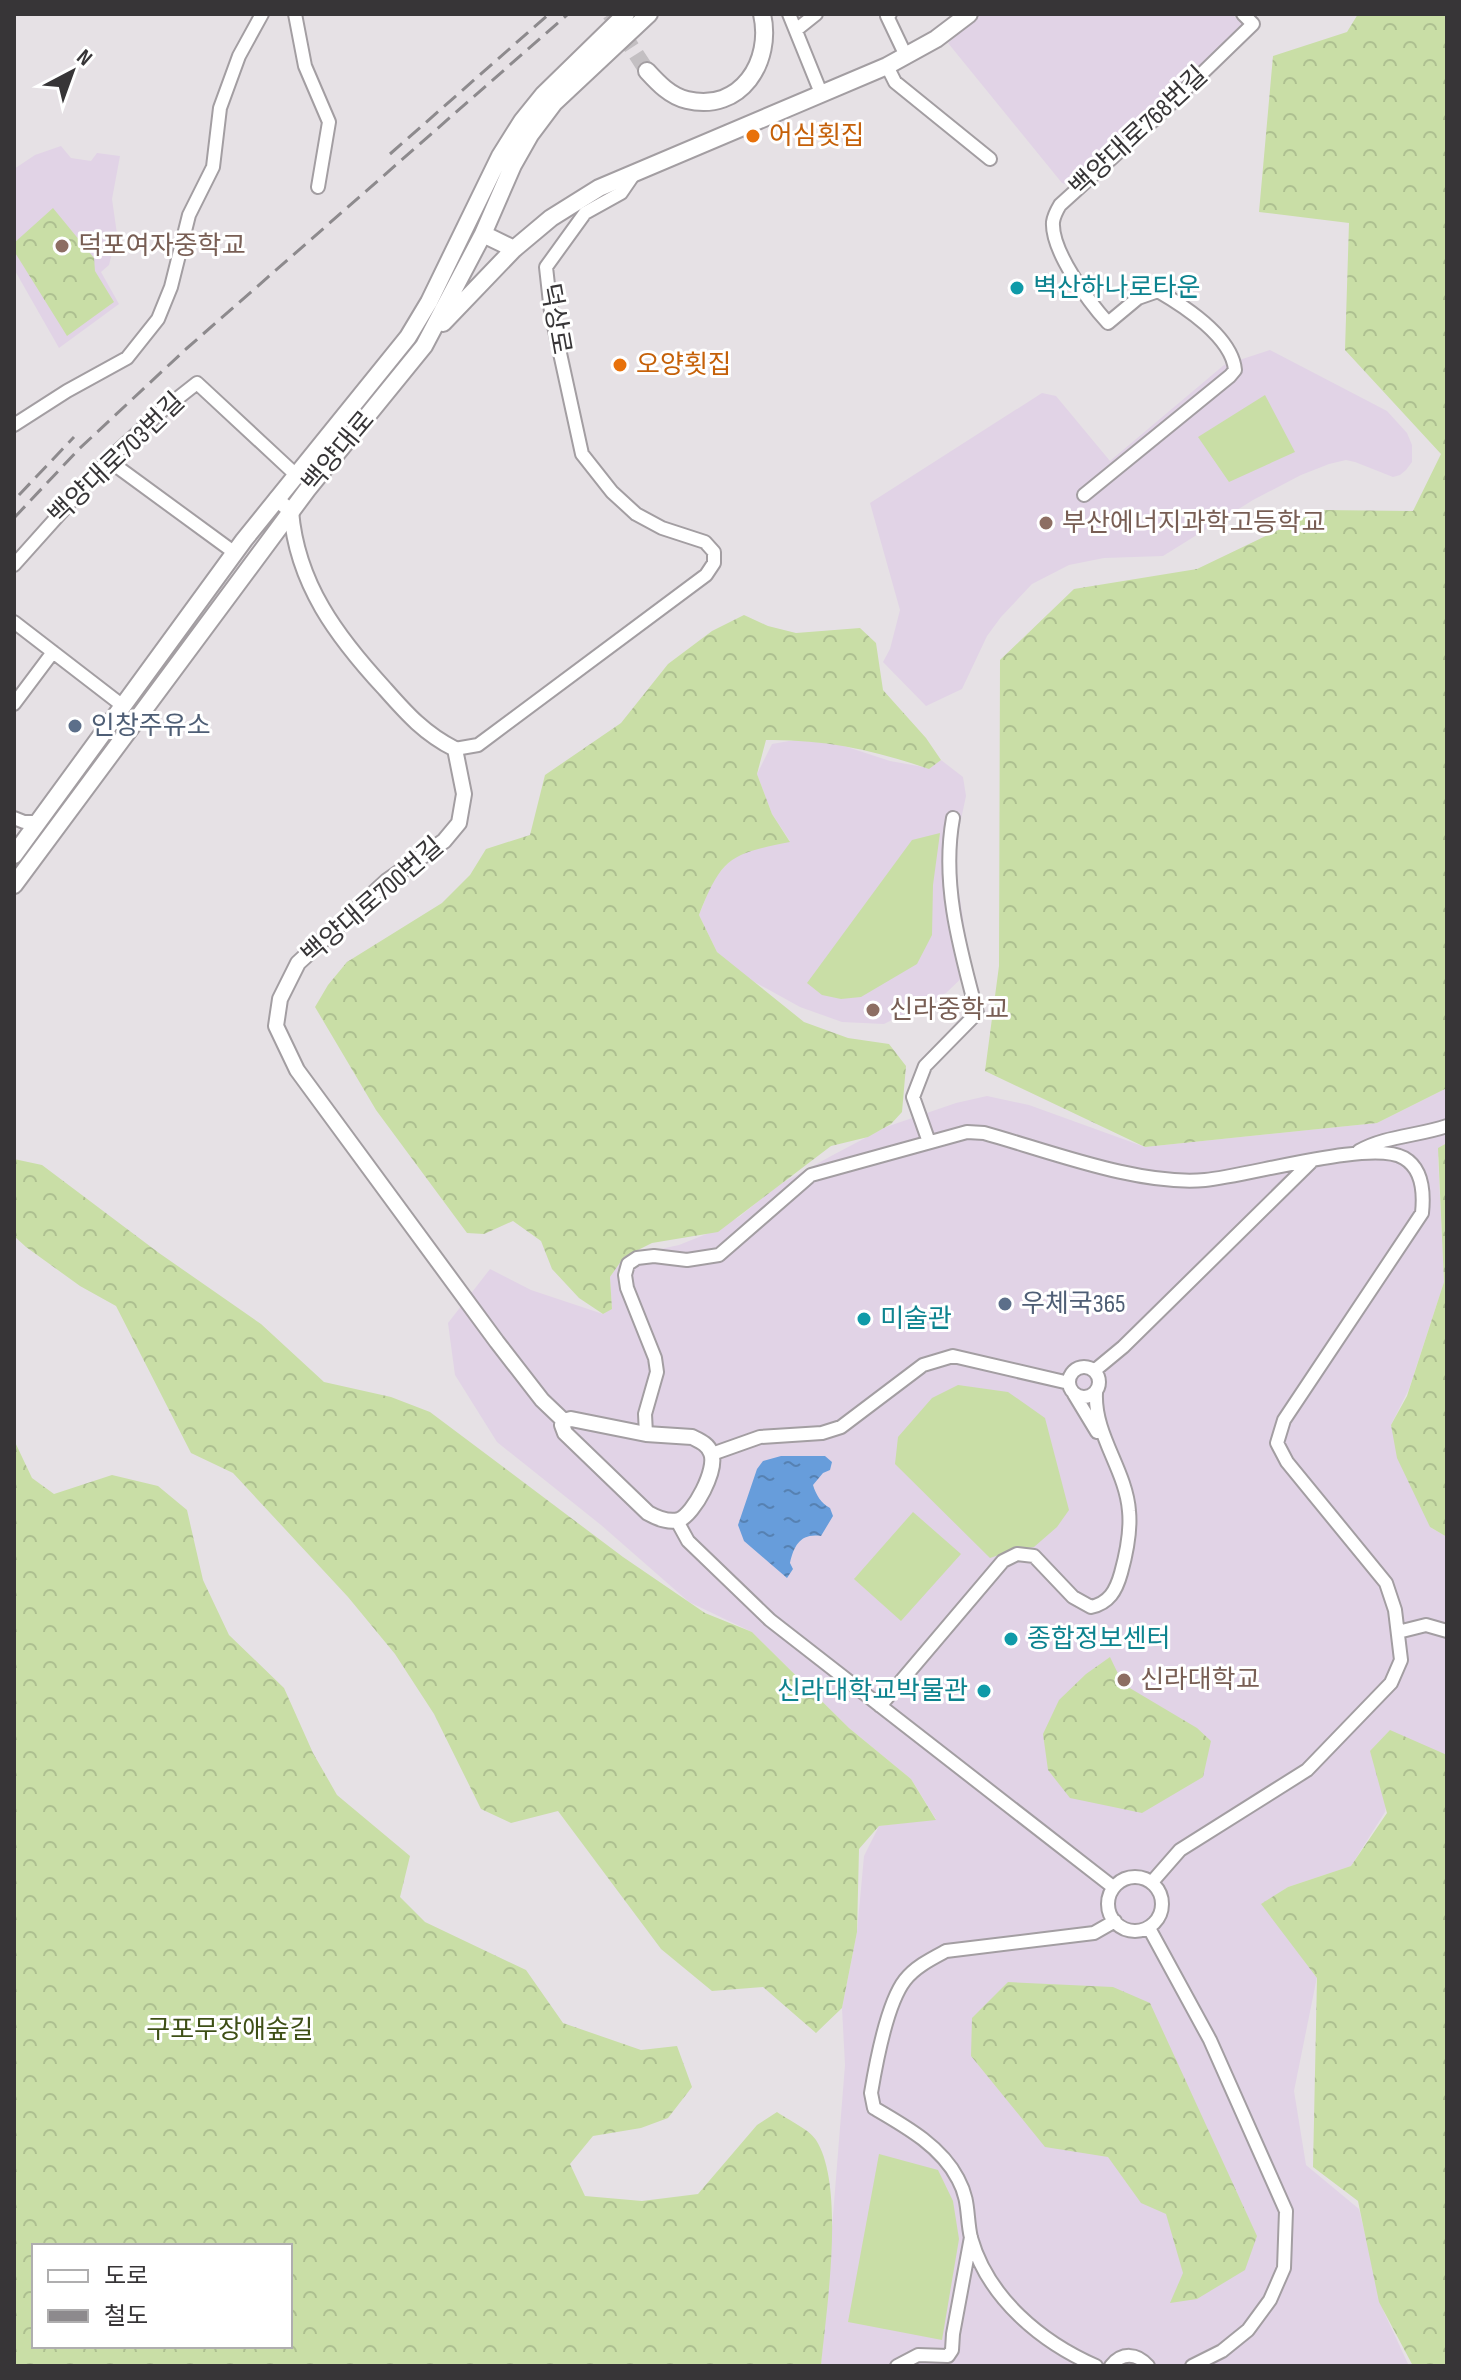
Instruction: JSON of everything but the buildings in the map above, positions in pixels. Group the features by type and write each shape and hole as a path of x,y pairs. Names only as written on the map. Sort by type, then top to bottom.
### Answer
{"main road":[{"name":"백양대로","path":"14,855 295,474 408,337 429,302 500,156 522,121 543,95 626,14"},
{"name":"백양대로","path":"14,885 291,511 424,346 483,234 513,165 530,135 563,94 649,14"},
{"path":"647,71 662,87 688,101 705,102 728,95 747,81 760,63 765,40 762,14"},
{"name":"덕상로","path":"424,346 514,249 580,198 887,66 936,39 969,14"},
{"path":"483,234 514,249"}],"street":[{"path":"14,425 127,358 158,319 171,287 189,215 213,167 220,108 239,56 262,14"},
{"path":"295,14 305,66 329,122 318,187"},
{"path":"789,14 821,93"},
{"path":"796,30 816,14"},
{"path":"890,14 887,16 906,56"},
{"name":"백양대로768번길","path":"1084,495 1235,370 1229,352 1197,316 1158,291 1138,298 1108,323 1093,306 1057,245 1053,220 1060,205 1158,116 1248,19 1263,14"},
{"path":"887,66 895,82 990,159"},
{"name":"덕상로","path":"455,749 478,745 706,575 714,563 714,552 705,542 662,528 636,514 612,492 582,454 551,312 546,267 585,213 621,193 635,172"},
{"name":"백양대로703번길","path":"14,565 108,460 197,383 295,474"},
{"path":"108,460 235,553"},
{"path":"276,499 291,511 293,536 308,581 328,620 348,649 403,710 432,737 455,749"},
{"path":"14,622 123,706"},
{"path":"14,704 53,652"},
{"name":"백양대로700번길","path":"455,749 464,794 459,823 444,841 387,881 298,963 280,999 276,1026 297,1070 515,1366 542,1400 564,1421 565,1433 648,1513 662,1520 677,1521"},
{"path":"14,818 38,822"},
{"path":"929,1142 913,1097 925,1066 977,1013 963,961 949,883 953,818"},
{"path":"1359,1151 1374,1142 1447,1126"},
{"path":"646,1434 645,1414 657,1372 655,1358 627,1288 625,1275 628,1264 637,1258 654,1256 687,1260 719,1255 811,1175 967,1132 984,1133 1127,1173 1164,1180 1203,1180 1359,1151 1385,1152 1404,1158 1416,1169 1424,1193 1422,1213 1284,1420 1277,1443 1287,1462 1386,1583 1395,1610 1401,1660 1391,1683 1307,1770 1180,1850 1152,1882"},
{"path":"1094,1371 1123,1347 1312,1161"},
{"path":"712,1454 760,1437 822,1433 841,1427 923,1365 953,1356 1072,1389 1085,1398 1096,1393"},
{"path":"880,1706 1003,1561 1017,1554 1034,1556 1073,1597 1091,1607 1104,1604 1116,1588 1122,1569 1129,1512 1123,1486 1097,1415 1096,1393 1100,1382 1094,1371 1083,1367 1070,1377 1072,1389 1107,1444"},
{"path":"564,1421 571,1419 646,1434 692,1437 703,1442 712,1454 712,1468 689,1513 677,1521 688,1541 770,1620 1113,1887"},
{"path":"1398,1632 1426,1625 1447,1631"},
{"path":"1131,1876 1152,1882 1159,1890 1162,1911 1149,1928 1128,1930 1115,1921 1107,1907 1113,1887 1131,1876"},
{"path":"897,2366 918,2355 948,2356 952,2350 971,2237 968,2205 957,2177 939,2154 908,2128 874,2108 871,2093 874,2074 895,1994 907,1977 946,1951 1094,1933 1115,1921"},
{"path":"1149,1928 1210,2040 1286,2211 1284,2268 1270,2300 1248,2330 1222,2351 1192,2366"},
{"path":"971,2237 987,2274 1012,2309 1051,2343 1096,2366"},
{"path":"1111,2366 1123,2356 1132,2355 1148,2366"}],"shaded area":[{"path":"981,14 1232,14 1244,26 1075,187 1062,183 948,43"},
{"path":"61,146 71,158 91,161 97,153 120,156 112,199 117,234 109,265 101,272 119,304 59,348 14,269 14,169 35,155"},
{"name":"부산에너지과학고등학교","path":"1270,350 1387,411 1407,433 1412,445 1412,462 1406,470 1393,477 1346,460 1329,464 1253,500 1163,556 1104,558 1069,565 1032,584 1001,617 987,636 962,689 926,706 883,662 890,649 900,610 870,503 1042,393 1056,396 1110,461 1224,365"},
{"path":"795,740 838,744 890,761 929,768 941,760 963,777 966,796 957,838 957,880 971,969 946,993 884,1024 842,1022 800,1007 742,975 717,952 699,915 714,878 734,857 753,849 790,841 772,814 757,774 772,744"},
{"name":"신라대학교","path":"1447,1088 1447,1150 1438,1157 1444,1282 1409,1389 1391,1425 1430,1527 1447,1537 1447,1762 1391,1777 1385,1812 1351,1866 1288,1887 1262,1904 1317,1977 1294,2091 1306,2165 1359,2209 1384,2312 1409,2366 821,2366 845,2065 842,2008 857,1932 864,1856 879,1826 936,1819 911,1779 849,1728 752,1632 689,1602 601,1525 497,1442 455,1375 448,1323 490,1269 531,1290 603,1314 612,1308 610,1277 624,1257 679,1245 709,1233 739,1217 777,1186 886,1127 956,1103 987,1096 1029,1105 1145,1147 1377,1123"}],"green space":[{"path":"1358,14 1447,14 1447,1088 1377,1123 1145,1147 985,1071 999,966 1000,660 1074,589 1197,569 1320,510 1413,511 1441,454 1345,350 1349,223 1259,212 1273,56 1347,32"},
{"path":"53,208 94,258 95,271 114,302 67,336 14,251 14,243"},
{"path":"1265,395 1295,452 1229,482 1198,437"},
{"path":"744,615 768,626 796,633 860,628 876,643 883,690 926,738 941,760 929,769 848,747 808,741 766,740 757,774 772,814 790,842 754,850 731,861 714,881 699,915 717,952 804,1022 848,1038 889,1044 906,1066 902,1112 891,1124 868,1137 831,1146 718,1232 652,1243 624,1257 610,1277 612,1309 603,1314 579,1298 552,1269 541,1241 513,1221 484,1234 467,1233 376,1110 315,1007 347,962 442,903 470,875 486,849 530,835 545,775 621,723 668,664 712,631"},
{"path":"940,833 933,885 932,935 917,964 861,997 841,999 822,995 807,983 912,840"},
{"path":"1447,1143 1447,1537 1430,1527 1397,1458 1391,1425 1407,1396 1444,1282 1438,1148"},
{"path":"14,1159 42,1165 159,1253 261,1324 324,1382 391,1397 430,1412 623,1557 705,1613 752,1632 849,1728 911,1779 936,1820 879,1826 859,1849 857,1932 842,2008 816,2033 763,1987 712,1991 661,1949 558,1811 511,1823 481,1809 434,1714 395,1654 348,1597 233,1473 191,1453 116,1306 80,1286 14,1236"},
{"path":"958,1385 1008,1392 1045,1418 1069,1510 1057,1527 1034,1547 990,1558 895,1464 898,1437 932,1398"},
{"name":"구포무장애숲길","path":"14,1440 32,1478 54,1494 112,1475 158,1486 187,1510 203,1580 229,1635 284,1688 313,1753 337,1795 410,1856 400,1897 425,1922 526,1970 563,2023 641,2050 677,2046 692,2087 668,2118 641,2128 593,2136 570,2164 585,2196 642,2201 698,2194 757,2125 777,2112 813,2136 825,2161 832,2217 830,2282 821,2366 14,2366"},
{"path":"913,1512 961,1554 901,1621 854,1579"},
{"path":"1110,1657 1123,1684 1197,1728 1211,1741 1203,1777 1142,1813 1070,1798 1048,1770 1043,1734 1059,1700 1086,1674"},
{"path":"1390,1730 1447,1755 1447,2366 1413,2366 1379,2302 1358,2201 1313,2167 1317,1978 1261,1904 1288,1887 1351,1866 1387,1813 1370,1751"},
{"path":"1008,1982 1113,1987 1150,2003 1257,2236 1245,2270 1197,2299 1170,2303 1183,2273 1166,2214 1141,2203 1108,2157 1045,2147 971,2056 972,2018"},
{"path":"879,2154 938,2170 953,2201 959,2239 942,2340 848,2322"}],"water":[{"path":"781,1456 825,1456 832,1462 830,1470 813,1485 833,1516 821,1536 803,1538 796,1546 790,1563 793,1569 787,1578 744,1541 738,1525 757,1469 763,1461"}],"tunnel":[{"path":"610,14 647,71"}],"railway":[{"path":"390,154 549,14"},
{"path":"14,518 79,449 186,349 568,14"},
{"path":"19,495 74,437"}],"place":[{"name":"어심횟집","path":"753,136"},
{"name":"덕포여자중학교","path":"62,246"},
{"name":"벽산하나로타운","path":"1017,288"},
{"name":"오양횟집","path":"620,365"},
{"name":"부산에너지과학고등학교","path":"1046,523"},
{"name":"인창주유소","path":"75,726"},
{"name":"신라중학교","path":"873,1010"},
{"name":"우체국365","path":"1005,1304"},
{"name":"미술관","path":"864,1319"},
{"name":"종합정보센터","path":"1011,1639"},
{"name":"신라대학교","path":"1124,1680"},
{"name":"신라대학교박물관","path":"984,1691"}]}
